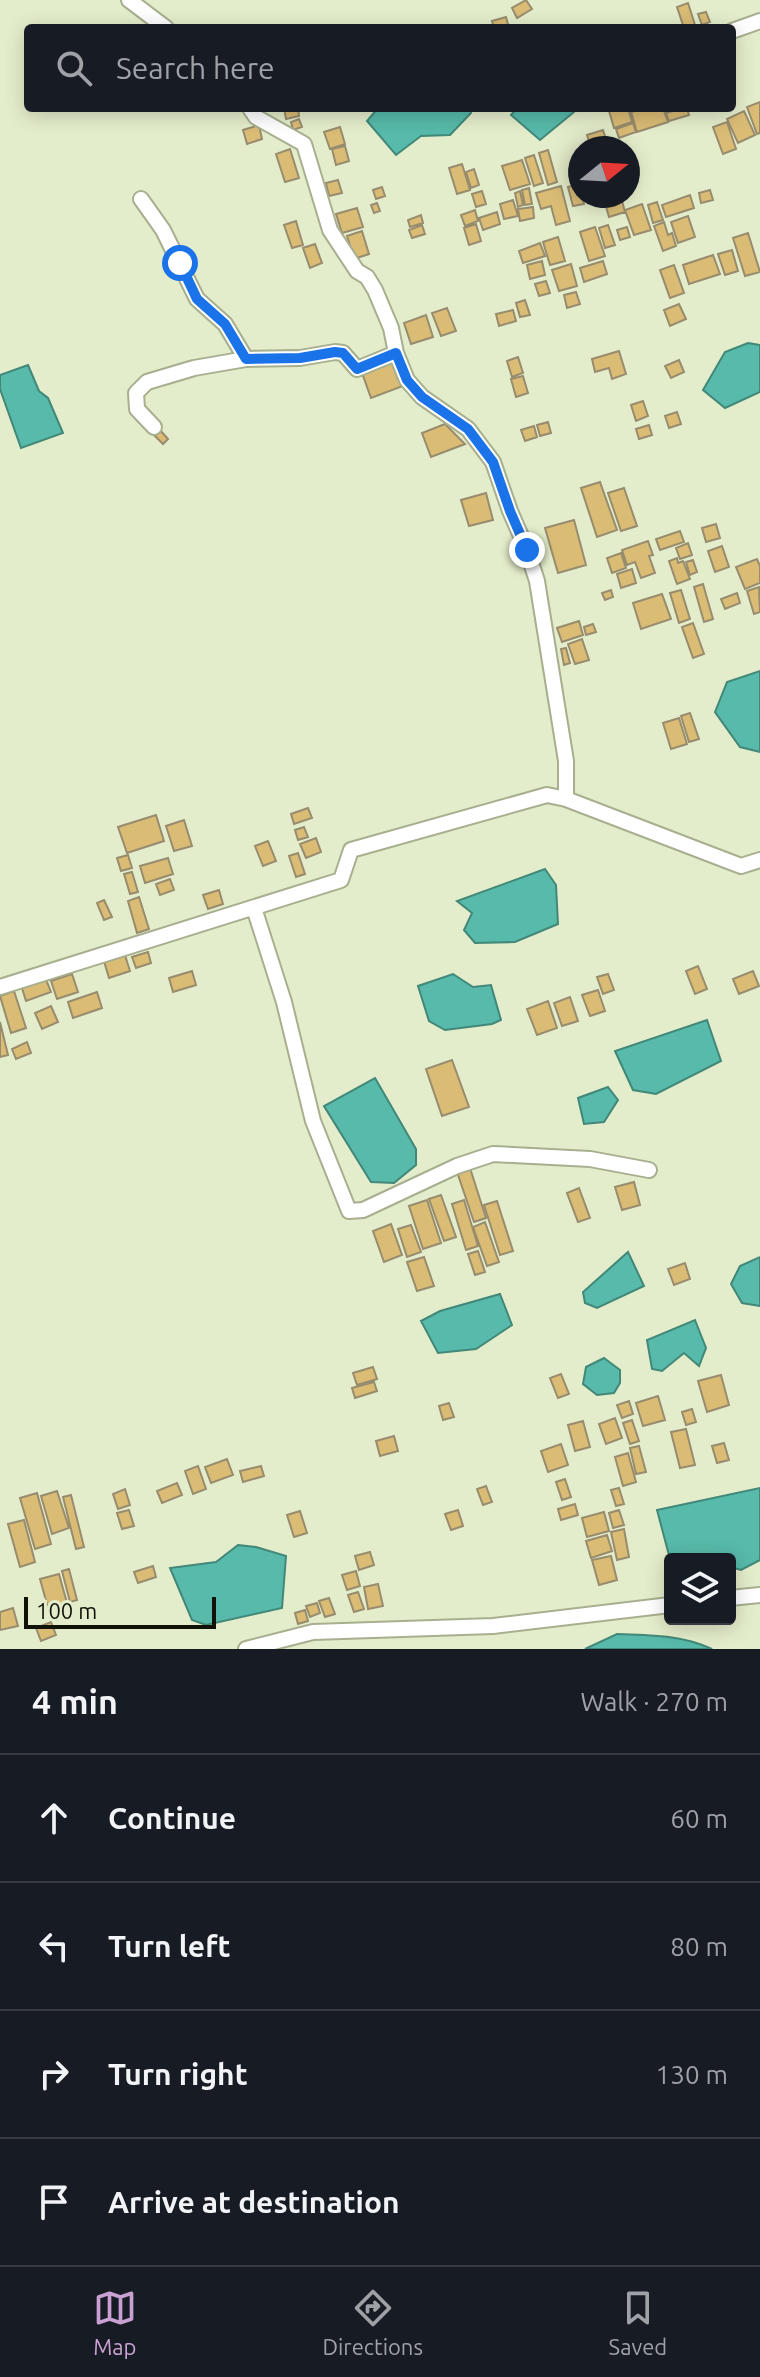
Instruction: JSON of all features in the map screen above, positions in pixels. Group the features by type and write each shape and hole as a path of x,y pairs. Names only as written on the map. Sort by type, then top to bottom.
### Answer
{"street":[{"path":"129,0 161,24"},
{"path":"736,30 760,21"},
{"path":"253,112 256,117 304,144 330,230 357,271 367,277 375,290 407,380 422,397 468,429 493,462 537,581 566,761 566,799"},
{"path":"141,199 163,230 197,299 225,324 246,359"},
{"path":"154,427 137,409 136,393 147,382 194,368 246,359 300,358 335,352 343,353 357,369 396,353"},
{"path":"0,987 341,880 351,850 547,795 566,799 741,866 760,860"},
{"path":"254,908 284,1002 313,1121 349,1211 363,1210 457,1166 493,1154 590,1159 649,1170"},
{"path":"736,1597 760,1595"},
{"path":"246,1649 313,1632 493,1626 664,1606"}],"water":[{"path":"375,112 471,113 450,135 421,136 396,155 367,121"},
{"path":"514,112 574,112 540,140 511,115"},
{"path":"748,343 760,345 760,392 725,408 703,390 725,352"},
{"path":"28,365 39,391 48,398 63,433 21,448 0,389 0,375"},
{"path":"760,671 760,752 740,747 715,712 727,682"},
{"path":"545,869 556,885 558,924 515,942 475,943 464,930 472,913 457,901"},
{"path":"453,974 473,987 491,985 501,1020 445,1030 429,1021 418,986"},
{"path":"707,1020 721,1061 656,1094 633,1090 615,1051"},
{"path":"375,1078 416,1149 416,1165 394,1183 371,1182 324,1106"},
{"path":"608,1087 618,1100 604,1122 584,1124 578,1098"},
{"path":"628,1252 644,1286 597,1308 585,1303 583,1292"},
{"path":"760,1257 760,1306 742,1303 731,1284 740,1266"},
{"path":"500,1294 512,1325 476,1349 438,1353 421,1321 440,1311"},
{"path":"695,1320 706,1348 699,1366 684,1353 662,1371 652,1369 647,1340"},
{"path":"604,1358 620,1370 620,1383 614,1393 597,1395 583,1384 586,1367"},
{"path":"760,1488 760,1560 741,1570 736,1569 736,1553 668,1553 657,1510"},
{"path":"238,1545 286,1556 282,1608 206,1625 192,1620 170,1568 216,1562"},
{"path":"617,1634 677,1638 712,1649 585,1649"}],"building":[{"path":"526,0 532,9 517,18 512,8"},
{"path":"688,3 695,24 683,24 677,7"},
{"path":"706,12 710,22 702,24 698,14"},
{"path":"506,17 508,24 493,24 492,21"},
{"path":"760,102 760,133 757,134 747,107"},
{"path":"744,111 755,135 738,143 727,119"},
{"path":"285,112 298,112 299,116 286,119"},
{"path":"609,112 629,112 632,122 614,128"},
{"path":"631,112 664,112 668,122 637,132"},
{"path":"688,112 689,115 669,121 666,113"},
{"path":"299,119 302,127 293,130 291,122"},
{"path":"727,122 736,149 723,154 713,127"},
{"path":"633,123 636,132 618,136 616,129"},
{"path":"259,125 262,139 247,144 243,130"},
{"path":"340,127 345,144 330,149 324,132"},
{"path":"603,130 605,136 587,136"},
{"path":"345,146 349,161 336,165 332,149"},
{"path":"290,149 299,178 285,182 276,154"},
{"path":"548,150 557,182 548,185 539,153"},
{"path":"534,155 543,183 534,186 525,158"},
{"path":"522,160 530,184 510,190 502,166"},
{"path":"462,164 470,190 457,194 449,168"},
{"path":"474,169 479,185 471,188 466,172"},
{"path":"338,180 342,193 329,196 326,183"},
{"path":"561,186 570,221 556,225 551,206 541,209 536,193"},
{"path":"382,187 385,196 376,199 373,190"},
{"path":"529,188 532,204 525,205 522,190"},
{"path":"710,190 713,200 701,203 699,193"},
{"path":"482,191 486,204 476,207 472,194"},
{"path":"520,191 523,205 518,207 515,193"},
{"path":"690,195 694,208 666,217 662,205"},
{"path":"513,200 518,216 504,219 500,204"},
{"path":"657,202 663,220 653,223 648,205"},
{"path":"377,203 380,211 374,213 371,205"},
{"path":"640,205 651,230 634,235 625,210 640,208"},
{"path":"533,207 534,218 520,221 518,209"},
{"path":"357,208 363,227 342,233 336,214"},
{"path":"606,208 624,208 625,212 609,217"},
{"path":"475,210 478,221 465,226 461,215"},
{"path":"497,212 500,224 483,230 479,218"},
{"path":"421,215 423,223 410,227 408,220"},
{"path":"688,216 695,237 678,243 671,222"},
{"path":"296,221 303,245 292,248 284,225"},
{"path":"664,222 676,246 663,251 654,226"},
{"path":"476,224 481,241 469,245 464,228"},
{"path":"422,225 425,234 412,238 409,230"},
{"path":"608,225 615,245 605,248 599,228"},
{"path":"595,227 605,256 589,261 580,232"},
{"path":"627,227 630,237 620,240 617,230"},
{"path":"362,231 369,254 354,259 347,236"},
{"path":"748,233 760,272 745,276 733,238"},
{"path":"558,237 565,261 550,265 543,242"},
{"path":"540,243 545,256 523,263 519,251"},
{"path":"315,244 322,263 310,268 303,248"},
{"path":"732,250 738,271 725,275 718,254"},
{"path":"713,255 720,274 689,284 683,265"},
{"path":"542,261 545,275 530,279 527,265"},
{"path":"603,261 607,274 584,282 580,268"},
{"path":"571,264 577,286 559,291 552,270"},
{"path":"674,265 684,293 670,298 660,270"},
{"path":"546,281 550,293 539,296 535,284"},
{"path":"576,292 580,304 567,308 564,295"},
{"path":"525,300 530,315 520,317 516,303"},
{"path":"679,304 686,319 670,326 664,310"},
{"path":"447,308 456,331 441,336 432,313"},
{"path":"513,310 516,321 499,326 496,314"},
{"path":"426,315 433,337 411,344 404,323"},
{"path":"619,351 626,374 612,379 609,368 595,372 592,359"},
{"path":"518,357 523,373 512,377 507,361"},
{"path":"395,358 403,386 371,398 361,370"},
{"path":"679,360 684,372 671,378 665,366"},
{"path":"523,376 528,393 516,397 511,379"},
{"path":"643,401 648,416 636,421 631,405"},
{"path":"677,412 681,424 669,428 665,416"},
{"path":"548,422 551,433 540,436 537,425"},
{"path":"445,424 465,444 431,457 422,433"},
{"path":"649,425 652,435 639,439 636,429"},
{"path":"534,426 537,437 525,441 521,430"},
{"path":"160,430 168,439 163,444 154,435"},
{"path":"600,482 617,530 597,537 581,488"},
{"path":"624,488 637,526 621,531 608,493"},
{"path":"486,493 493,520 469,526 461,500"},
{"path":"574,520 586,565 558,573 545,528"},
{"path":"716,524 720,538 706,542 702,528"},
{"path":"680,531 684,542 660,550 656,539"},
{"path":"648,541 655,573 641,578 635,562 627,565 622,550"},
{"path":"688,543 692,555 680,559 676,548"},
{"path":"722,546 729,567 715,572 708,551"},
{"path":"621,553 626,568 612,573 607,558"},
{"path":"677,558 678,563 683,561 690,579 677,584 669,561"},
{"path":"757,559 760,583 745,589 736,567"},
{"path":"693,560 697,572 690,575 686,562"},
{"path":"632,569 636,583 621,588 617,574"},
{"path":"703,584 713,619 704,622 694,587"},
{"path":"759,587 760,612 754,614 747,591"},
{"path":"611,590 613,597 605,600 602,593"},
{"path":"681,590 690,619 679,623 670,593"},
{"path":"737,593 740,603 725,609 721,599"},
{"path":"662,594 671,619 641,629 633,603"},
{"path":"579,621 583,635 562,642 557,628"},
{"path":"693,623 704,654 693,658 682,627"},
{"path":"593,624 596,632 586,635 584,627"},
{"path":"582,639 589,660 575,664 568,644"},
{"path":"566,648 570,663 564,665 561,649"},
{"path":"690,713 699,739 689,742 681,716"},
{"path":"679,718 687,744 671,749 663,723"},
{"path":"308,808 312,818 294,824 291,814"},
{"path":"156,815 164,841 127,853 118,827"},
{"path":"184,820 192,846 174,851 166,826"},
{"path":"304,827 308,837 298,840 295,830"},
{"path":"316,838 321,852 306,858 300,844"},
{"path":"268,841 276,861 263,866 255,846"},
{"path":"298,853 305,874 296,877 289,856"},
{"path":"128,855 132,868 121,871 117,858"},
{"path":"168,858 173,874 145,883 140,866"},
{"path":"132,872 138,892 130,894 124,874"},
{"path":"170,879 174,890 160,895 156,884"},
{"path":"219,890 223,904 208,909 203,895"},
{"path":"139,897 149,929 137,933 128,901"},
{"path":"104,900 112,917 104,920 97,903"},
{"path":"124,952 130,971 109,978 103,958"},
{"path":"148,952 151,963 136,968 132,957"},
{"path":"698,966 707,989 695,994 686,971"},
{"path":"192,971 196,985 173,992 169,978"},
{"path":"753,971 759,986 739,994 733,979"},
{"path":"72,974 78,992 57,999 51,981"},
{"path":"608,974 614,990 603,994 597,977"},
{"path":"45,977 51,992 26,1001 21,985"},
{"path":"598,990 605,1011 590,1016 582,995"},
{"path":"14,991 26,1028 11,1033 0,996"},
{"path":"97,992 102,1008 73,1018 68,1002"},
{"path":"570,997 578,1021 562,1026 554,1003"},
{"path":"548,1001 557,1028 537,1035 527,1009"},
{"path":"51,1006 58,1022 42,1029 35,1013"},
{"path":"0,1022 8,1055 0,1057"},
{"path":"27,1042 31,1053 16,1059 12,1049"},
{"path":"452,1060 469,1107 442,1116 426,1069"},
{"path":"470,1168 486,1218 474,1222 457,1172"},
{"path":"634,1182 640,1205 622,1210 615,1187"},
{"path":"579,1188 590,1218 578,1222 567,1193"},
{"path":"441,1195 456,1237 444,1241 429,1199"},
{"path":"427,1200 441,1243 423,1249 409,1206"},
{"path":"464,1200 478,1246 466,1250 452,1204"},
{"path":"497,1201 513,1251 500,1255 484,1205"},
{"path":"485,1222 499,1262 487,1266 473,1227"},
{"path":"391,1224 402,1255 384,1262 373,1231"},
{"path":"411,1225 421,1252 407,1257 398,1229"},
{"path":"478,1251 485,1272 475,1275 468,1254"},
{"path":"424,1257 434,1286 417,1291 407,1262"},
{"path":"685,1263 690,1279 674,1285 668,1269"},
{"path":"373,1367 377,1379 357,1385 353,1373"},
{"path":"561,1374 569,1394 558,1398 550,1378"},
{"path":"721,1375 729,1405 707,1412 698,1381"},
{"path":"374,1382 377,1391 355,1398 352,1388"},
{"path":"658,1396 665,1420 643,1426 636,1403"},
{"path":"629,1401 633,1414 622,1418 617,1405"},
{"path":"449,1403 454,1417 443,1420 439,1406"},
{"path":"692,1409 696,1422 686,1425 682,1412"},
{"path":"615,1418 622,1438 606,1444 599,1424"},
{"path":"632,1420 639,1441 630,1444 623,1423"},
{"path":"583,1421 590,1447 575,1451 568,1425"},
{"path":"686,1429 695,1465 680,1468 671,1432"},
{"path":"394,1436 398,1451 380,1456 376,1441"},
{"path":"724,1443 729,1460 717,1463 712,1446"},
{"path":"561,1444 568,1465 548,1472 541,1451"},
{"path":"639,1446 646,1472 636,1474 630,1448"},
{"path":"628,1453 636,1482 623,1486 615,1457"},
{"path":"227,1459 233,1475 211,1483 205,1467"},
{"path":"198,1466 206,1489 193,1494 185,1471"},
{"path":"261,1466 264,1476 243,1482 240,1471"},
{"path":"565,1479 571,1497 562,1500 556,1482"},
{"path":"177,1483 182,1495 162,1503 157,1491"},
{"path":"486,1486 492,1502 483,1505 477,1489"},
{"path":"619,1488 624,1504 616,1506 611,1490"},
{"path":"125,1489 130,1505 118,1509 113,1494"},
{"path":"57,1491 69,1528 52,1534 41,1496"},
{"path":"37,1493 51,1544 35,1549 20,1498"},
{"path":"71,1495 84,1547 76,1549 63,1497"},
{"path":"575,1504 578,1515 561,1520 558,1509"},
{"path":"129,1510 134,1526 122,1529 117,1513"},
{"path":"458,1510 463,1526 451,1530 445,1514"},
{"path":"619,1510 624,1525 613,1528 609,1513"},
{"path":"300,1511 307,1533 294,1537 287,1515"},
{"path":"604,1512 609,1531 587,1537 582,1518"},
{"path":"24,1520 35,1562 20,1567 8,1524"},
{"path":"624,1529 629,1557 617,1560 611,1532"},
{"path":"607,1535 612,1551 591,1558 586,1541"},
{"path":"370,1552 374,1565 359,1570 355,1556"},
{"path":"611,1556 617,1580 599,1585 592,1560"},
{"path":"153,1566 156,1577 138,1583 134,1572"},
{"path":"69,1569 77,1600 70,1602 62,1571"},
{"path":"356,1571 360,1586 347,1590 342,1575"},
{"path":"59,1574 67,1603 48,1608 40,1579"},
{"path":"378,1584 383,1606 368,1609 364,1587"},
{"path":"358,1592 364,1609 354,1612 348,1595"},
{"path":"329,1598 335,1614 325,1617 319,1601"},
{"path":"317,1603 320,1613 310,1617 306,1606"},
{"path":"13,1608 18,1626 0,1630 0,1612"},
{"path":"305,1610 308,1621 298,1624 295,1613"},
{"path":"51,1622 56,1635 41,1641 36,1628"}],"route":[{"path":"180,263 197,299 225,324 246,359 300,358 335,352 343,353 357,369 396,353 407,380 422,397 468,429 493,462 527,550"}]}
